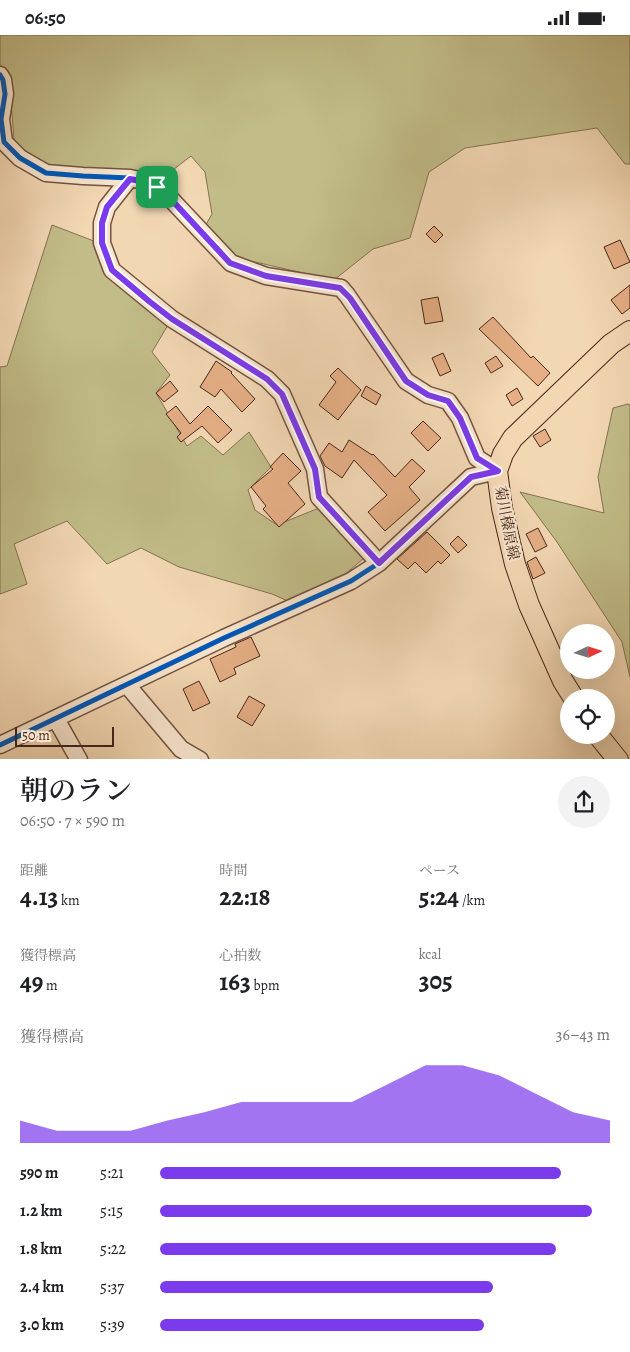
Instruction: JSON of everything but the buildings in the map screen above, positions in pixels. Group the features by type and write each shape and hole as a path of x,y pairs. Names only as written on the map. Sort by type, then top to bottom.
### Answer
{"main road":[{"name":"菊川榛原線","path":"568,689 563,681 529,605 515,564 502,508 498,471 503,454 512,438 611,344 630,331"},
{"path":"606,744 618,759"}],"street":[{"path":"0,75 3,80 5,94 1,119 4,142 20,158 46,173 148,182 162,191 230,263 266,276 340,288 350,298 406,381 428,395 448,401 460,418 477,458 498,471"},
{"path":"130,179 107,207 102,223 102,243 112,270 172,319 267,379 282,394 315,469 319,497 379,563"},
{"path":"0,745 224,638 351,581 379,563 471,477 498,471"},
{"path":"127,685 181,749 200,759"},
{"path":"56,719 79,759"}],"shaded area":[{"path":"0,35 630,35 630,164 625,164 597,128 465,148 429,172 410,238 373,249 334,280 233,257 204,228 212,214 205,172 191,156 160,180 44,167 22,154 14,139 9,78 0,64"},
{"path":"52,225 99,243 168,325 152,352 170,375 156,393 187,446 201,436 223,455 249,432 271,467 248,490 255,510 277,525 319,508 364,558 343,576 288,601 272,594 179,567 141,548 107,564 67,521 14,544 27,584 0,594 0,367 7,366"},
{"path":"630,405 630,677 622,642 615,631 615,624 610,624 557,542 520,492 604,513 598,477 613,408"}],"cycle path":[{"path":"0,75 3,80 5,94 1,119 4,142 20,158 46,173 130,178 148,182 168,196 231,263 266,276 341,288 406,381 428,395 448,401 460,418 477,458 497,471"},
{"path":"0,745 224,638 351,581 379,563 471,477 497,471"}],"route":[{"path":"130,179 148,182 157,187 168,196 230,263 266,276 340,288 350,298 406,381 428,395 448,401 460,418 477,458 498,471 471,477 379,563 319,497 315,469 282,394 267,379 172,319 112,270 102,243 102,223 107,207 130,179"}]}
